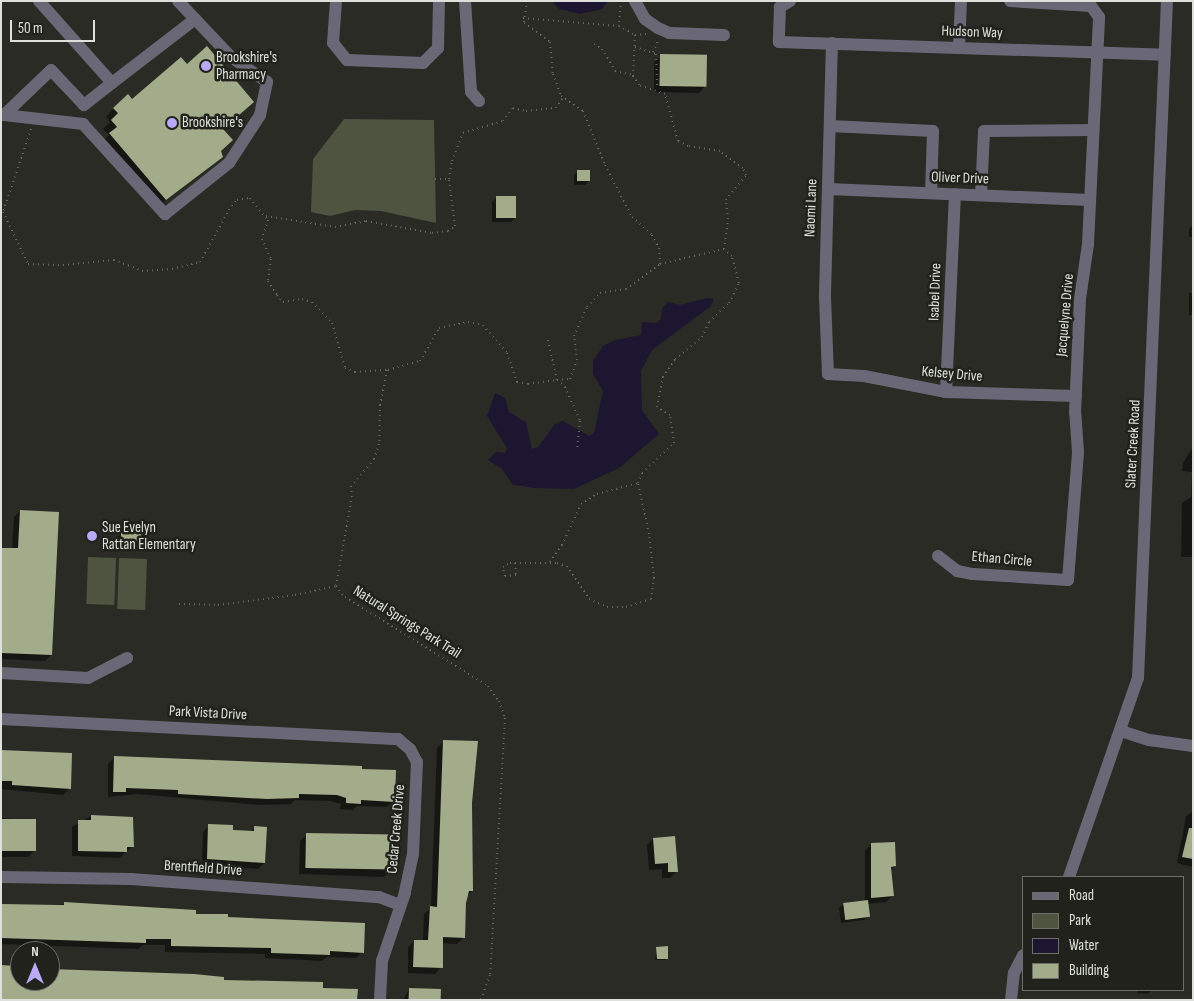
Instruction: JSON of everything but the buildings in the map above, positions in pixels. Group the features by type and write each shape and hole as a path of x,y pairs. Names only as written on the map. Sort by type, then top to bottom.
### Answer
{"street":[{"path":"39,1 112,83"},
{"path":"83,124 84,105 52,70 4,115 83,124 165,214 229,163 260,115 266,82 231,57 178,1"},
{"path":"336,1 333,43 347,60 422,64 438,48 439,1"},
{"path":"465,1 471,92 479,101"},
{"path":"635,1 645,18 658,28 669,32 724,35"},
{"name":"Hudson Way","path":"790,1 780,7 779,42 1165,55"},
{"path":"959,47 961,1"},
{"name":"Jacquelyne Drive","path":"1010,1 1091,6 1098,17 1090,200 1080,299 1076,396 1078,452 1068,580"},
{"name":"Slater Creek Road","path":"1069,876 1138,678 1167,1"},
{"path":"84,105 195,19"},
{"name":"Naomi Lane","path":"828,374 825,297 832,43"},
{"path":"830,126 933,131 931,193"},
{"path":"981,195 984,131 1093,130"},
{"name":"Oliver Drive","path":"828,189 1090,200"},
{"name":"Isabel Drive","path":"946,392 955,194"},
{"name":"Kelsey Drive","path":"828,374 864,376 946,392 1076,396"},
{"name":"Ethan Circle","path":"938,556 957,571 973,574 1068,580"},
{"path":"1,673 88,678 127,658"},
{"name":"Park Vista Drive","path":"1,719 398,739 410,748"},
{"path":"1121,731 1149,740 1193,746"},
{"name":"Cedar Creek Drive","path":"380,1000 382,961 400,905 413,854 417,762 410,748"},
{"name":"Brentfield Drive","path":"1,877 131,878 379,897 400,905"},
{"path":"1011,1000 1014,973 1022,957"}],"path":[{"path":"527,1 523,18 527,27 550,42 553,74 563,98 583,111 605,165 632,216 652,235 658,248 660,264"},
{"path":"619,26 621,1"},
{"path":"523,18 619,26 635,35 658,28"},
{"path":"635,35 633,76 639,85 657,89 665,94 670,103 678,141 720,151 743,168 746,175 726,200 728,219 724,249"},
{"path":"594,44 602,49 615,71 633,76"},
{"path":"635,47 656,54 657,89"},
{"path":"266,216 334,227 366,221 432,233 448,231 455,226 449,180 455,149 463,133 503,120 513,108 526,111 556,108 563,98"},
{"path":"33,118 4,212 28,264 63,265 114,260 142,271 172,269 204,258 220,221 237,200 250,198 268,220 262,239 271,259 268,281 283,302 302,299 312,302 332,323 345,368 354,372 387,370 420,361 439,328 468,322 483,325 495,337 507,353 517,382 528,384 570,379 575,372 578,360 574,336 593,298 600,293 626,289 660,264 724,249"},
{"path":"435,180 449,180"},
{"path":"515,563 516,575 505,576 503,567 515,563 549,562 567,566 589,598 599,605 616,608 648,602 654,592 654,578 646,511 638,482 642,474 674,443 670,415 657,407 663,377 675,359 702,337 709,322 729,303 739,283 732,256 724,249"},
{"path":"548,340 557,380 577,408 580,421 577,450"},
{"name":"Natural Springs Park Trail","path":"387,370 380,405 379,444 374,459 350,486 352,496 336,586 344,597 488,686 499,700 506,718 490,975 481,1000"},
{"path":"549,562 562,545 581,504 597,494 638,482"},
{"path":"178,604 218,605 295,595 336,586"}],"green space":[{"path":"344,119 434,120 436,223 381,211 355,210 330,216 311,212 313,159"},
{"path":"88,557 116,558 114,605 86,604"},
{"path":"119,558 147,559 145,610 117,609"}],"water":[{"path":"552,1 608,1 602,9 580,14 559,9"},
{"path":"707,298 714,299 711,306 652,350 641,371 642,410 659,434 619,468 574,489 535,488 513,485 502,469 488,460 496,452 505,453 507,448 487,416 495,393 505,398 509,412 526,422 532,449 538,447 555,424 563,421 589,436 594,433 603,391 593,374 593,361 603,346 615,340 641,335 642,322 656,323 661,319 662,308 668,302 680,305"}],"place":[{"name":"Brookshire's Pharmacy","path":"206,66"},
{"name":"Brookshire's","path":"172,123"},
{"name":"Sue Evelyn Rattan Elementary","path":"92,536"}]}
